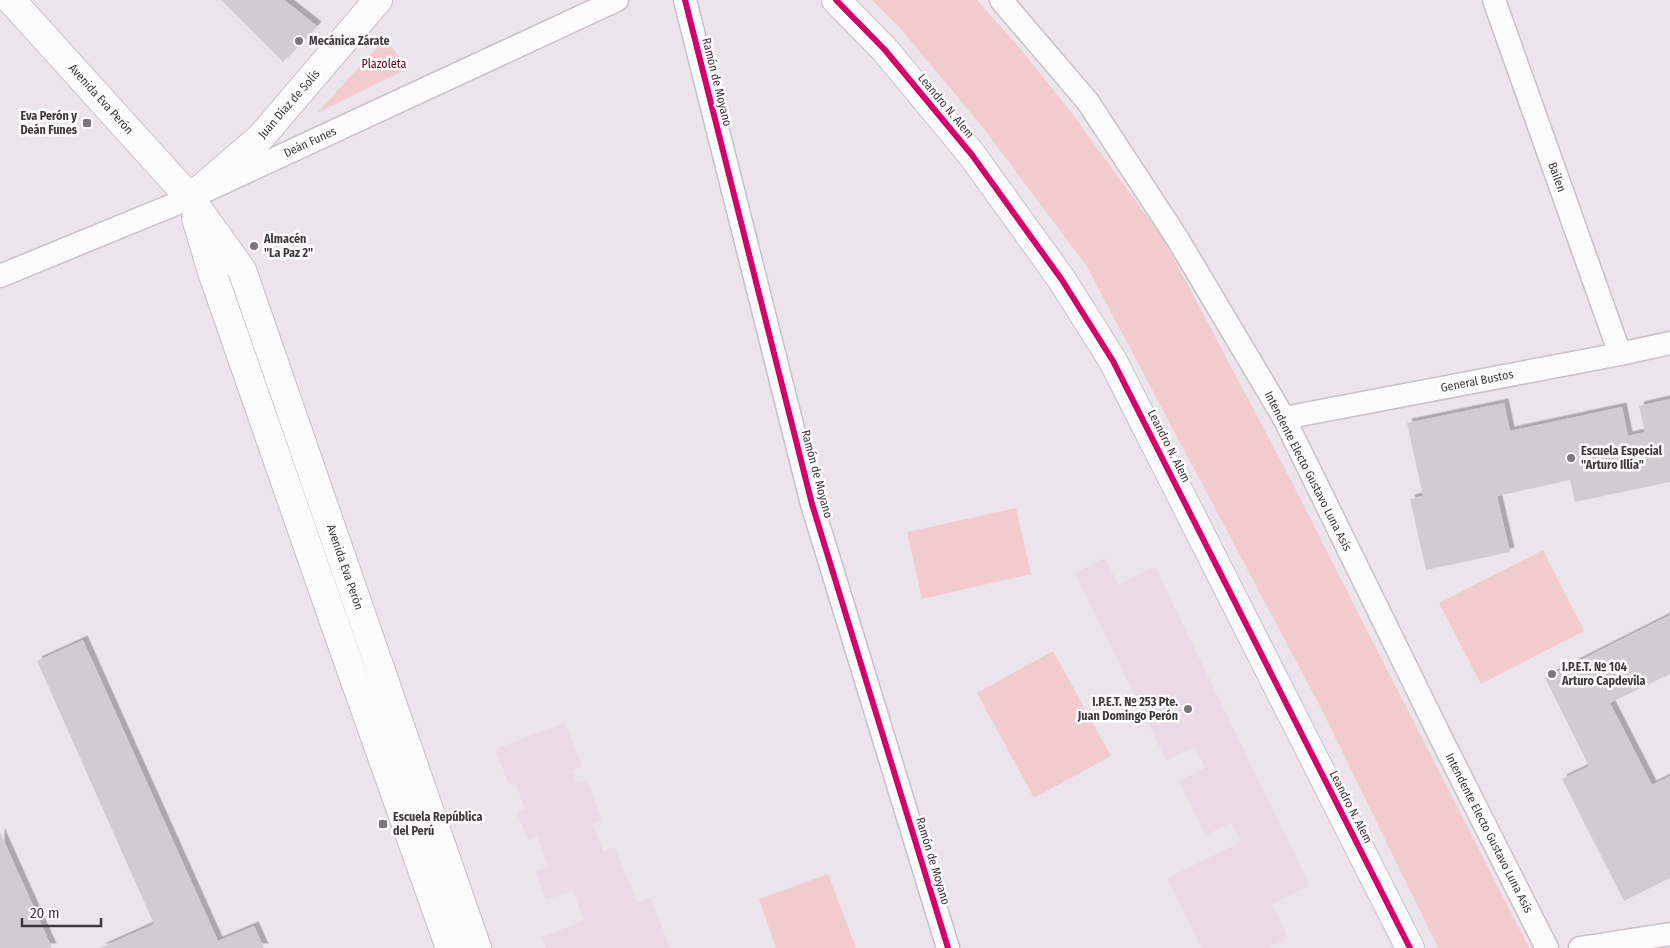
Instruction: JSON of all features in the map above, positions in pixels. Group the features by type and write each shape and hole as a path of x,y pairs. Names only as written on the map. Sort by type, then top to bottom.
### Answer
{"main road":[{"name":"Avenida Eva Perón","path":"11,0 190,198 242,270 476,948"},
{"name":"Juan Díaz de Solís","path":"190,198 262,136 378,0"},
{"name":"Leandro N. Alem","path":"836,0 885,50 972,155 1062,280 1113,361 1410,948"},
{"name":"Avenida Eva Perón","path":"190,198 212,272 450,948"}],"street":[{"name":"Deán Funes","path":"0,276 190,198 617,0"},
{"name":"Ramón de Moyano","path":"685,0 812,504 948,948"},
{"name":"Intendente Electo Gustavo Luna Asís","path":"1001,0 1088,102 1177,238 1284,418 1442,742 1547,948"},
{"name":"Bailen","path":"1494,0 1620,354"},
{"name":"General Bustos","path":"1284,418 1670,343"},
{"path":"1580,948 1670,934"}],"shaded area":[{"path":"1105,558 1118,584 1155,567 1310,886 1272,904 1288,938 1268,948 1201,948 1167,878 1241,842 1231,823 1206,835 1179,781 1205,768 1195,747 1166,760 1075,573"},
{"path":"565,723 582,766 572,770 577,783 587,780 602,820 593,824 603,851 615,847 637,903 651,898 670,948 546,948 541,937 584,921 573,890 546,900 535,871 548,866 537,837 528,840 517,813 525,809 515,783 509,785 495,749"}],"green space":[{"path":"872,0 977,0 1019,47 1071,112 1164,240 1284,467 1529,948 1438,948 1323,712 1086,265 984,129 900,28"},
{"name":"Plazoleta","path":"386,38 407,69 317,113"},
{"path":"1016,508 1031,574 922,599 907,532"},
{"path":"1543,550 1584,631 1481,684 1439,603"},
{"path":"1053,651 1111,756 1034,798 977,693"},
{"path":"828,874 856,948 776,948 759,899"}],"building":[{"path":"221,0 284,0 317,26 283,62"},
{"path":"1670,399 1670,482 1575,502 1570,480 1497,496 1510,552 1426,570 1410,499 1423,496 1407,423 1504,403 1510,431 1622,407 1628,436 1645,432 1639,406"},
{"path":"1670,615 1670,674 1610,703 1652,785 1670,776 1670,878 1624,901 1562,779 1589,766 1545,678"},
{"path":"83,640 218,941 254,926 264,948 100,948 154,924 37,661"},
{"path":"0,832 52,948 0,948"}],"cycle path":[{"path":"685,0 812,504 948,948"},
{"path":"836,0 885,50 972,155 1062,280 1113,361 1410,948"}],"place":[{"name":"Mecánica Zárate","path":"299,41"},
{"name":"Eva Perón y Deán Funes","path":"87,123"},
{"name":"Almacén \"La Paz 2\"","path":"254,246"},
{"name":"Escuela Especial \"Arturo Illía\"","path":"1571,458"},
{"name":"I.P.E.T. Nº 104 Arturo Capdevila","path":"1552,674"},
{"name":"I.P.E.T. Nº 253 Pte. Juan Domingo Perón","path":"1188,709"},
{"name":"Escuela República del Perú","path":"383,824"}]}
